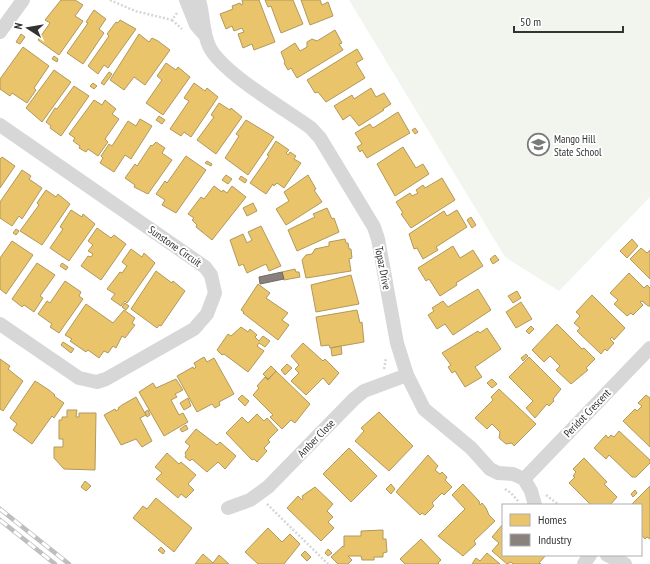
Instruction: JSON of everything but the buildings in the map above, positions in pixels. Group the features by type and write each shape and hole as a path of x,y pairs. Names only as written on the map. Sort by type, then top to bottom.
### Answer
{"street":[{"path":"0,32 23,0"},
{"name":"Topaz Drive","path":"191,2 210,48 225,67 311,128 320,138 365,210 378,239 398,343 407,375 424,409 471,448 485,466 494,472 512,474 524,479"},
{"name":"Sunstone Circuit","path":"0,125 205,267 211,275 215,293 207,314 194,329 106,379 97,382 78,378 0,324"},
{"name":"Peridot Crescent","path":"524,479 650,348"},
{"name":"Amber Close","path":"228,508 259,495 354,399 364,391 407,375"},
{"path":"524,479 531,492 535,504"},
{"path":"609,556 625,564"}],"path":[{"path":"110,0 135,11 172,20 185,34"},
{"path":"172,20 178,12 191,2"},
{"path":"386,353 385,368 382,372 386,383"},
{"path":"501,487 511,493 519,504"},
{"path":"259,495 328,564"}],"shaded area":[{"name":"Mango Hill State School","path":"349,0 650,0 650,197 559,291 505,257"}],"railway":[{"path":"0,509 69,564"},
{"path":"0,520 55,564"}],"place":[{"name":"Mango Hill State School","path":"538,145"}]}
